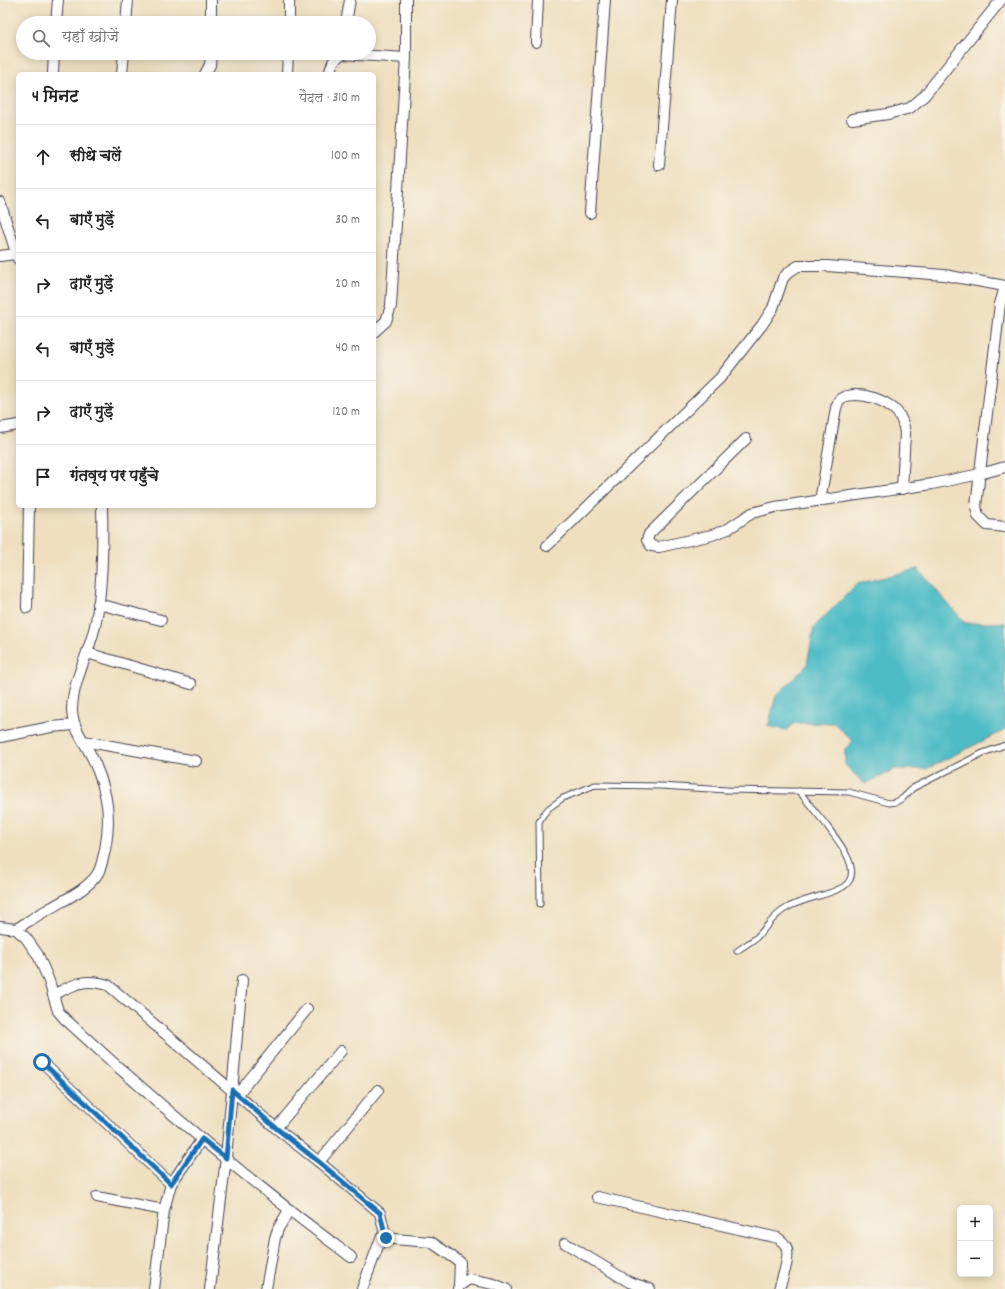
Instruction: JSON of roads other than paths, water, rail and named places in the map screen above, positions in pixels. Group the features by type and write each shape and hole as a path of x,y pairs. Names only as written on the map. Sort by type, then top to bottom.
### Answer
{"street":[{"path":"57,16 58,0"},
{"path":"127,16 128,0"},
{"path":"211,0 211,16"},
{"path":"288,16 289,0"},
{"path":"347,16 350,0"},
{"path":"376,330 386,321 391,306 406,58 406,0"},
{"path":"536,42 538,0"},
{"path":"590,213 605,0"},
{"path":"659,165 672,0"},
{"path":"852,118 888,114 910,108 924,96 1001,0"},
{"path":"376,56 406,58"},
{"path":"53,72 54,60"},
{"path":"122,72 123,60"},
{"path":"206,72 210,65 210,60"},
{"path":"287,72 288,60"},
{"path":"330,72 335,60"},
{"path":"0,202 16,254"},
{"path":"0,256 16,257"},
{"path":"547,546 720,378 762,325 773,308 782,278 798,266 827,266 944,275 1005,287 1000,304 976,506 978,516 988,525 1005,527"},
{"path":"820,501 836,408 839,400 847,396 870,397 887,404 897,413 904,424 905,433 902,489"},
{"path":"0,428 16,424"},
{"path":"746,439 649,534 647,540 651,546 659,547 712,535 728,529 752,513 775,507 932,484 980,474 1005,466"},
{"path":"27,608 29,508"},
{"path":"16,929 85,887 98,873 103,860 109,822 102,779 94,760 74,725 72,710 73,691 87,653 96,622 102,560 102,508"},
{"path":"98,604 161,620"},
{"path":"87,653 191,684"},
{"path":"0,737 51,727 74,725"},
{"path":"83,741 196,761"},
{"path":"0,927 16,929 26,938 38,955 49,981 58,1011 65,1019 202,1139 289,1210 352,1257"},
{"path":"210,1289 235,1093 242,980"},
{"path":"53,996 79,983 97,982 108,985 276,1128 380,1213 386,1238"},
{"path":"235,1093 306,1009"},
{"path":"276,1128 341,1051"},
{"path":"42,1062 171,1184"},
{"path":"319,1162 378,1090"},
{"path":"154,1289 164,1210 171,1184 202,1139"},
{"path":"97,1197 164,1210"},
{"path":"597,1197 778,1238 785,1245 788,1253 778,1289"},
{"path":"266,1289 275,1238 278,1229 289,1210"},
{"path":"362,1289 381,1238 431,1242 460,1262 458,1287"},
{"path":"565,1243 629,1282 650,1289"},
{"path":"458,1287 469,1279 494,1284 506,1289"}],"lane":[{"path":"540,904 539,822 543,814 549,808 563,798 595,785 660,786 727,790 849,792 889,803 896,802 903,798 913,788 929,780 1005,745"},
{"path":"737,951 757,937 774,917 786,908 833,892 849,882 852,872 850,862 843,846 799,791"}],"water":[{"path":"918,569 965,623 1005,623 1005,730 926,769 895,769 865,784 845,765 845,749 853,741 834,723 795,723 787,730 768,726 776,696 807,665 814,627 857,584"}]}
